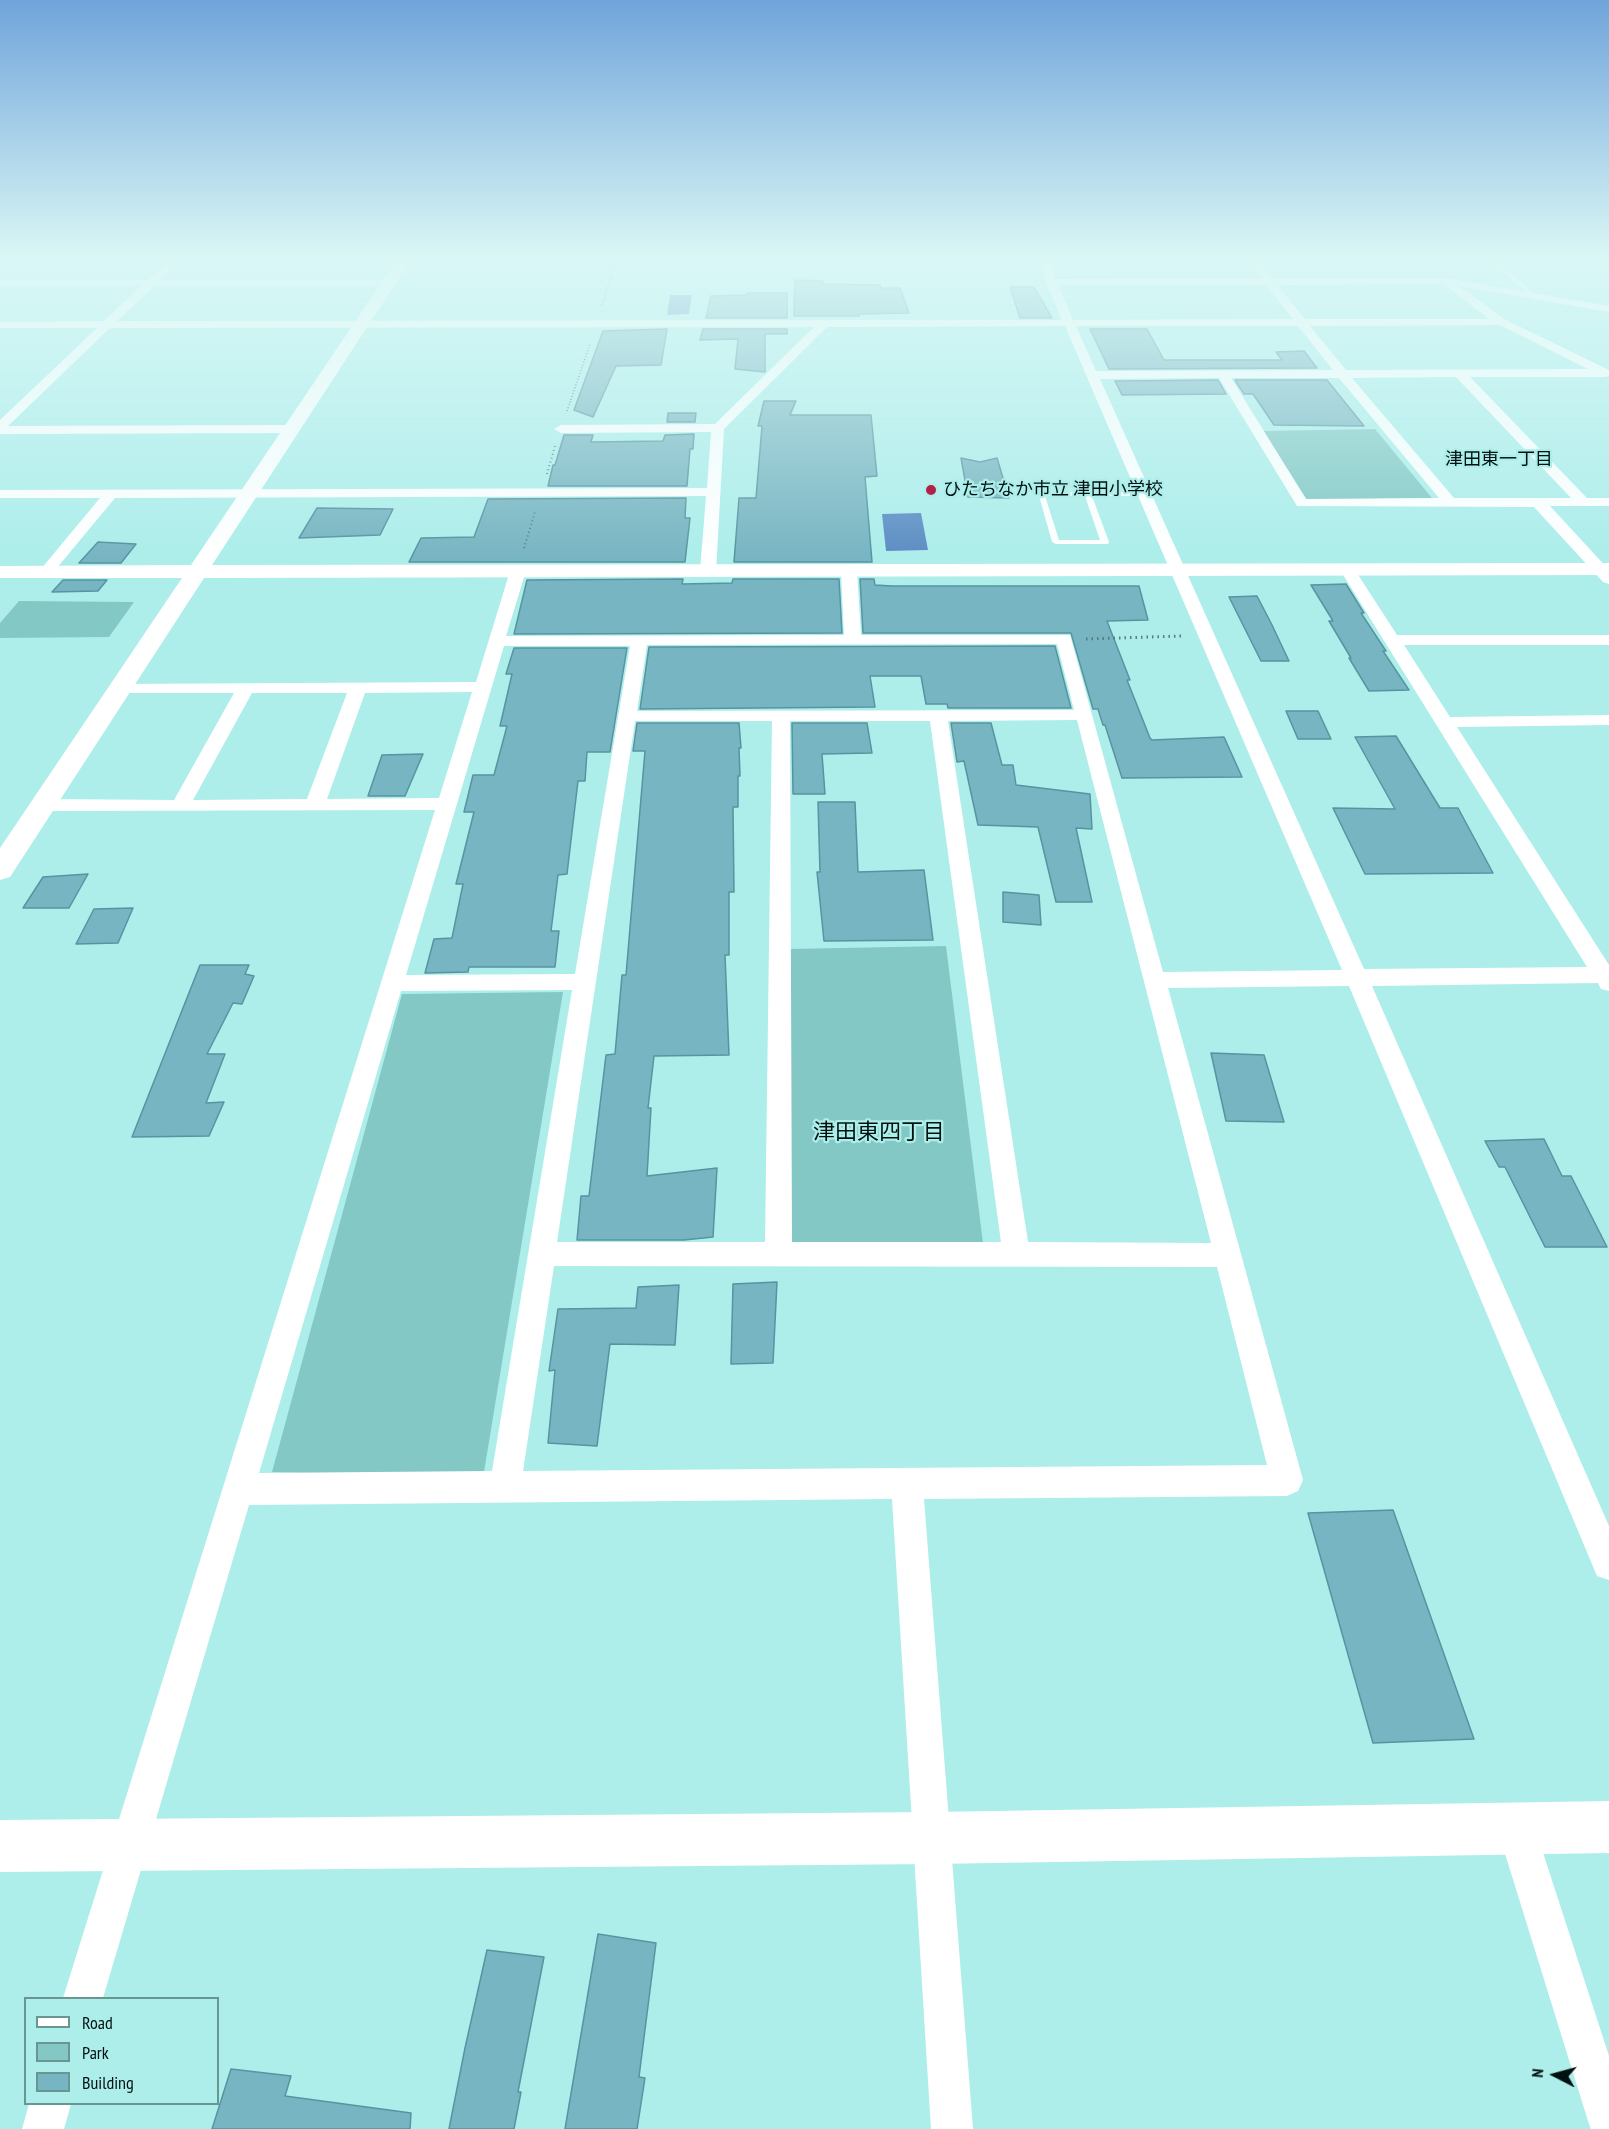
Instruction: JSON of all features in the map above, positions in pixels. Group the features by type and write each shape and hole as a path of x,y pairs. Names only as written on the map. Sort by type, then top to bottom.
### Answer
{"street":[{"path":"0,429 73,357"},
{"path":"0,870 339,357"},
{"path":"708,571 718,428 789,357"},
{"path":"1085,357 1357,978 1609,1564"},
{"path":"1329,357 1449,501"},
{"path":"1574,357 1607,374"},
{"path":"1460,374 1583,502"},
{"path":"1093,375 1607,374"},
{"path":"1224,376 1302,503 1609,502"},
{"path":"561,429 718,428"},
{"path":"0,429 292,429"},
{"path":"0,494 714,492"},
{"path":"46,572 112,493"},
{"path":"1538,502 1606,572"},
{"path":"0,572 1348,570 1606,572"},
{"path":"1348,570 1606,979"},
{"path":"83,1997 518,571"},
{"path":"849,571 853,640"},
{"path":"238,1489 1287,1480 1064,639 497,641"},
{"path":"505,1486 639,640"},
{"path":"1393,640 1609,640"},
{"path":"120,688 483,687"},
{"path":"315,804 358,688"},
{"path":"180,806 245,689"},
{"path":"938,715 1016,1254"},
{"path":"627,716 1084,715"},
{"path":"778,1254 781,716"},
{"path":"1444,722 1606,725"},
{"path":"43,805 447,804"},
{"path":"1155,980 1606,979"},
{"path":"393,982 584,982"},
{"path":"542,1254 1228,1255"},
{"path":"908,1483 952,2129"},
{"path":"0,1846 933,1838 1609,1827"},
{"path":"1516,1828 1609,2121"},
{"path":"43,2129 50,2105"}],"lane":[{"path":"1088,494 1105,542 1056,542 1041,494 1088,494 1145,494"}],"path":[{"path":"1064,639 1189,636"}],"green space":[{"path":"1375,429 1432,498 1307,500 1263,431"},
{"path":"19,601 134,602 109,637 0,638 0,623"},
{"path":"946,946 983,1243 791,1246 789,949"},
{"path":"563,992 483,1478 272,1472 402,994"}],"shaded area":[{"path":"921,513 928,550 886,551 882,514"}],"building":[{"path":"593,357 662,357 661,365 616,366 593,417 574,410"},
{"path":"736,357 765,357 765,372 735,369"},
{"path":"1103,357 1282,360 1280,357 1309,357 1317,368 1109,369"},
{"path":"1218,380 1226,394 1122,395 1115,381"},
{"path":"1235,380 1327,380 1364,426 1274,425 1253,394 1244,394"},
{"path":"764,401 796,401 790,415 871,415 877,476 865,477 872,562 734,562 739,498 756,498 762,426 758,426"},
{"path":"668,413 696,413 695,422 667,422"},
{"path":"694,434 693,449 690,449 687,486 548,486 564,435 593,435 591,442 663,441 665,435"},
{"path":"961,458 980,462 997,458 1009,498 968,497"},
{"path":"686,498 685,518 690,518 685,562 409,562 421,538 474,537 488,499"},
{"path":"317,508 393,509 380,535 299,538"},
{"path":"98,542 136,544 121,563 79,563"},
{"path":"683,579 682,584 732,583 733,579 839,579 842,633 514,634 527,580"},
{"path":"860,579 874,579 875,585 892,586 1139,586 1148,620 1107,621 1150,738 1152,740 1224,737 1242,777 1122,778 1105,725 1103,725 1098,709 1093,709 1071,633 863,633"},
{"path":"63,580 107,580 98,591 52,592"},
{"path":"1346,584 1364,613 1361,613 1386,651 1383,651 1409,690 1369,691 1349,658 1351,658 1329,621 1333,621 1311,585"},
{"path":"1257,596 1289,661 1261,661 1229,597"},
{"path":"1055,646 1071,708 948,708 947,704 926,704 921,676 870,676 875,707 640,709 649,647"},
{"path":"514,648 627,648 610,752 587,752 585,781 578,781 567,874 558,875 551,931 559,931 555,967 469,967 468,972 425,973 434,939 452,938 463,884 456,884 474,812 464,812 473,775 494,775 507,726 500,726 512,674 506,674"},
{"path":"1286,711 1318,711 1331,739 1298,739"},
{"path":"637,723 739,723 741,748 739,748 738,807 733,807 734,892 729,892 729,955 725,955 729,1055 654,1056 648,1108 651,1108 647,1176 717,1168 713,1237 684,1240 577,1240 581,1196 589,1196 606,1055 615,1054 622,975 626,975 645,751 633,751"},
{"path":"792,723 867,723 872,753 822,754 825,794 793,794"},
{"path":"951,723 991,723 1002,765 1013,765 1016,785 1090,794 1092,829 1076,828 1092,902 1056,902 1038,827 978,825 964,761 957,762"},
{"path":"1396,736 1440,808 1458,808 1493,873 1365,874 1333,808 1395,809 1355,737"},
{"path":"423,754 405,796 368,796 382,755"},
{"path":"818,802 855,802 858,872 924,870 933,940 824,941 817,872 820,872"},
{"path":"88,874 69,908 23,908 43,877"},
{"path":"1003,892 1039,895 1041,925 1003,922"},
{"path":"133,908 118,943 76,944 94,909"},
{"path":"200,965 249,965 245,974 254,976 242,1004 233,1003 207,1054 225,1054 206,1103 224,1102 209,1136 132,1137"},
{"path":"1211,1053 1264,1055 1284,1122 1226,1121"},
{"path":"1544,1139 1562,1176 1571,1176 1607,1247 1545,1247 1505,1167 1499,1167 1485,1141"},
{"path":"777,1282 773,1363 731,1364 733,1284"},
{"path":"679,1285 675,1345 610,1344 597,1446 548,1443 555,1370 549,1371 558,1309 636,1308 638,1287"},
{"path":"1393,1510 1474,1739 1373,1743 1308,1513"},
{"path":"598,1934 656,1943 639,2077 645,2078 637,2129 565,2129"},
{"path":"487,1950 544,1957 518,2092 521,2092 514,2129 449,2129 465,2048"},
{"path":"231,2069 291,2076 285,2096 411,2113 410,2129 212,2129"}],"place":[{"name":"ひたちなか市立 津田小学校","path":"931,490"}],"district":[{"name":"津田東一丁目","path":"1499,460"},
{"name":"津田東四丁目","path":"879,1133"}]}
